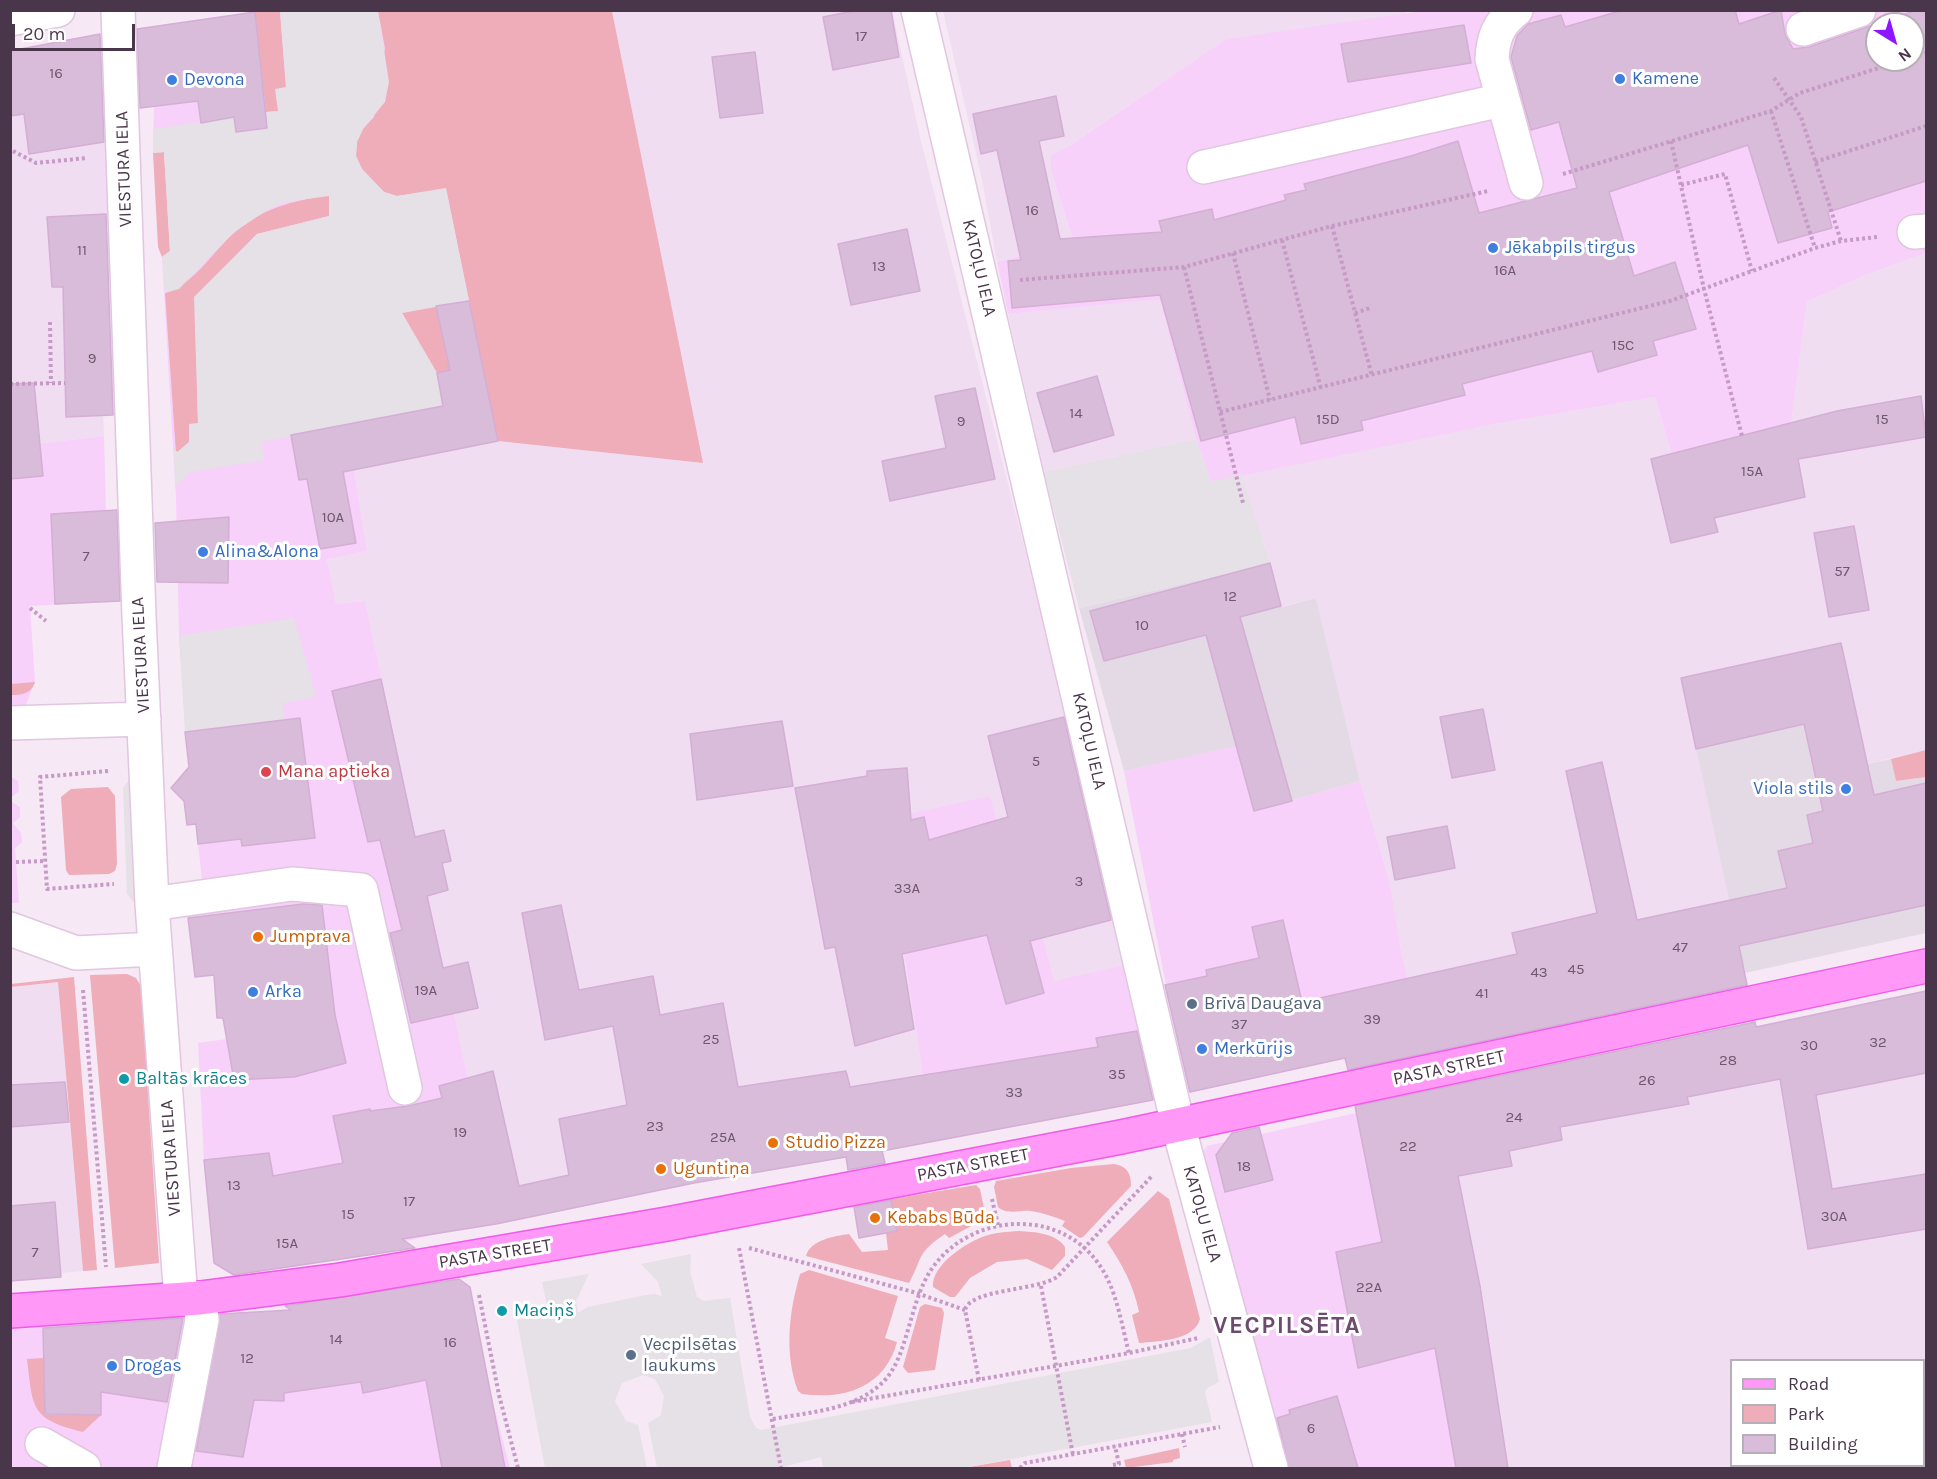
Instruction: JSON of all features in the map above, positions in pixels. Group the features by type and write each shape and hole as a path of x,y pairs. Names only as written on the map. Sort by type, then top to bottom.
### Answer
{"main road":[{"name":"PASTA STREET","path":"10,1311 191,1298 340,1280 667,1224 1178,1125 1926,966"}],"street":[{"path":"10,20 58,10"},
{"name":"VIESTURA IELA","path":"118,10 123,154 130,719 152,904 191,1298 202,1320 174,1468"},
{"name":"KATOĻU IELA","path":"918,10 1178,1125 1271,1468"},
{"path":"1516,10 1498,29 1493,42 1494,73 1526,183"},
{"path":"1803,29 1859,10"},
{"path":"1204,167 1502,100"},
{"path":"10,723 130,719"},
{"path":"152,904 292,884 361,890 405,1088"},
{"path":"10,929 76,953 155,949"},
{"path":"42,1444 84,1468"}],"path":[{"path":"983,283 1184,267 1332,226 1526,183 1772,111 1800,93 1866,72"},
{"path":"1774,78 1801,117 1841,241"},
{"path":"1772,111 1815,248"},
{"path":"1815,162 1926,126"},
{"path":"1671,141 1704,289 1742,436"},
{"path":"13,151 36,163 123,154"},
{"path":"1681,185 1725,174 1752,271"},
{"path":"1332,226 1372,376"},
{"path":"1220,412 1321,389 1670,301 1815,248 1841,241 1920,232"},
{"path":"1282,240 1321,389"},
{"path":"1233,253 1270,400"},
{"path":"1184,267 1243,503"},
{"path":"1355,312 1370,308"},
{"path":"50,322 51,383"},
{"path":"10,384 66,382"},
{"path":"30,608 46,621"},
{"path":"121,883 47,889 39,777 118,770 130,719"},
{"path":"16,862 45,861"},
{"path":"98,951 82,976 106,1268"},
{"path":"979,1380 965,1310 966,1305 978,1296 1041,1286 1057,1277 1157,1171"},
{"path":"852,1402 870,1394 885,1381 897,1363 917,1293 932,1269 946,1253 980,1230 998,1225 1039,1225 1061,1233 1085,1248 1107,1276 1129,1353"},
{"path":"738,1246 749,1242"},
{"path":"738,1246 917,1293 965,1310"},
{"path":"738,1246 781,1468"},
{"path":"472,1257 499,1395 518,1468"},
{"path":"1041,1286 1073,1455"},
{"path":"479,1293 490,1292"},
{"path":"773,1419 852,1402 1190,1341 1205,1332"},
{"path":"1020,1468 1025,1463 1228,1425"},
{"path":"1182,1434 1185,1447"},
{"path":"1113,1465 1119,1464 1115,1446"},
{"path":"1042,1460 1044,1466"}],"shaded area":[{"path":"268,10 431,11 482,364 498,441 354,470 367,551 327,559 336,604 365,601 470,1088 447,1232 388,1245 204,1160 198,1043 227,1039 223,1018 217,1018 215,987 227,986 226,974 195,977 184,882 202,879 196,825 187,825 184,800 189,772 179,636 176,499 162,257 170,251 164,152 153,153 154,107 149,27"},
{"path":"1404,10 1406,15 1226,39 1071,145 1051,155 1051,170 1074,243 997,262 981,175 943,11"},
{"name":"Jēkabpils tirgus","path":"1430,10 1926,11 1926,253 1863,276 1807,302 1791,424 1671,453 1655,397 1495,424 1211,482 1196,439 1160,299 1008,314 997,262 1074,243 1051,170 1051,155 1071,145 1226,39"},
{"path":"280,11 378,11 389,82 385,102 363,129 357,142 356,156 362,169 384,192 397,196 446,188 469,301 402,313 437,373 443,406 261,442 264,460 191,472 175,486 174,450 178,452 189,442 189,424 198,423 194,297 257,234 329,216 329,196 285,202 267,210 233,233 179,289 165,293 162,257 170,251 164,152 153,153 153,129 234,117 237,132 267,128 266,112 278,111 275,89 286,87"},
{"path":"612,11 892,11 921,141 1130,964 1054,982 1021,851 904,953 933,1141 689,1184 504,1222 470,1088 365,601 336,604 327,558 367,551 354,470 498,441 702,463"},
{"path":"99,34 117,285 71,287 73,335 118,334 119,415 103,415 104,436 11,447 11,51"},
{"path":"1926,253 1926,750 1867,764 1730,900 1745,973 1422,1041 1401,950 1390,883 1360,781 1316,598 1280,607 1270,563 1242,474 1495,424 1655,397 1671,453 1791,424 1807,302 1863,276"},
{"path":"1160,298 1196,439 1044,472 1008,314"},
{"path":"104,436 106,510 117,510 122,601 30,606 35,682 11,742 11,447"},
{"path":"1196,439 1211,482 1242,474 1270,563 1079,608 1044,472"},
{"path":"1270,563 1282,607 1316,598 1360,781 1254,811 1236,746 1124,771 1079,608"},
{"path":"294,618 316,697 283,703 284,720 185,732 179,636"},
{"path":"1841,643 1867,764 1891,759 1896,781 1926,777 1926,933 1745,973 1681,678"},
{"path":"1236,745 1254,811 1360,781 1390,883 1401,950 1422,1041 1187,1092 1124,771"},
{"path":"132,776 137,906 127,894 123,788"},
{"path":"11,777 18,781 19,791 11,798"},
{"path":"990,796 1001,837 1021,851 1054,981 1130,964 1161,1098 933,1141 904,953 874,822"},
{"path":"11,798 12,802 20,807 20,817 13,823 21,833 22,842 15,848 19,903 11,903"},
{"path":"58,982 83,1271 61,1273 61,1277 11,1281 11,987"},
{"path":"1926,991 1926,1468 1476,1468 1471,1445 1504,1438 1483,1298 1442,1094"},
{"path":"1442,1094 1483,1298 1504,1438 1472,1445 1476,1468 1287,1468 1202,1154 1207,1146"},
{"name":"Vecpilsētas laukums","path":"691,1254 690,1271 697,1297 704,1301 730,1298 750,1417 756,1428 761,1430 1191,1348 1210,1337 1219,1382 1207,1388 1205,1392 1212,1422 963,1468 823,1468 821,1457 779,1468 657,1468 648,1423 661,1415 664,1396 655,1379 643,1375 622,1383 615,1401 626,1421 638,1425 647,1468 545,1468 517,1320 549,1315 542,1282 589,1274 576,1301 578,1313 588,1307 641,1296 654,1294 662,1296 658,1282 641,1264"},
{"path":"463,1282 470,1287 491,1395 510,1468 189,1468 215,1324"},
{"path":"189,1314 160,1468 11,1468 11,1323"}],"green space":[{"path":"280,11 286,87 278,111 266,112 255,12"},
{"path":"378,11 612,11 703,463 498,441 446,189 397,196 384,192 362,169 356,156 357,142 363,129 374,117 385,48"},
{"path":"164,152 170,251 162,257 158,247 153,153"},
{"path":"329,195 329,216 257,234 195,297 198,423 189,442 176,453 165,293 193,276 233,234 255,218 290,203"},
{"path":"436,306 450,370 437,373 402,313"},
{"path":"35,682 26,693 11,695 11,684"},
{"path":"1926,750 1926,777 1896,781 1891,759"},
{"path":"108,787 115,796 117,864 115,871 109,874 69,875 66,870 61,797 71,789"},
{"path":"127,974 136,978 141,986 159,1263 115,1268 90,975"},
{"path":"74,977 97,1270 83,1271 58,982 11,987 11,984"},
{"path":"1114,1164 1122,1166 1127,1171 1131,1186 1083,1237 1080,1238 1062,1226 1065,1221 1057,1218 1031,1211 1005,1211 998,1207 994,1187 996,1181 1071,1168"},
{"path":"976,1185 980,1189 986,1218 949,1238 945,1234 929,1246 921,1256 909,1283 806,1256 812,1246 830,1238 849,1234 862,1252 888,1250 886,1233 897,1231 891,1199"},
{"path":"1158,1191 1169,1199 1200,1319 1191,1332 1183,1336 1139,1343 1132,1315 1139,1312 1134,1293 1107,1242"},
{"path":"1019,1231 1044,1234 1056,1239 1065,1247 1065,1256 1052,1270 1027,1259 997,1262 970,1278 955,1297 950,1297 933,1287 938,1271 960,1249 989,1235"},
{"path":"809,1270 898,1296 885,1338 897,1342 891,1357 873,1380 848,1392 818,1395 802,1394 798,1391 791,1362 791,1318 800,1274"},
{"path":"925,1304 942,1308 944,1313 935,1370 908,1373 903,1367 920,1307"},
{"path":"44,1358 45,1415 101,1415 83,1432 53,1422 37,1409 33,1400 27,1359"},
{"path":"1179,1448 1180,1458 1173,1462 1126,1468 1124,1460"},
{"path":"1010,1460 1012,1468 963,1468"}],"building":[{"path":"858,10 891,10 899,57 833,70 823,17"},
{"path":"1623,10 1735,10 1739,24 1781,10 1785,34 1793,49 1809,47 1865,28 1865,72 1925,72 1925,12 1911,12 1926,10 1926,181 1828,212 1832,228 1778,243 1748,145 1609,192 1634,276 1675,262 1696,329 1653,341 1657,355 1598,372 1592,351 1462,384 1465,395 1361,421 1363,430 1301,444 1295,417 1201,441 1160,295 1012,308 1008,261 1021,260 997,150 981,154 973,114 1056,96 1064,136 1039,141 1060,239 1162,232 1159,221 1212,209 1214,220 1286,200 1284,195 1306,190 1304,184 1411,156 1458,141 1479,213 1577,188 1559,122 1531,130 1511,57 1517,36 1528,24 1561,15 1565,27"},
{"path":"255,12 267,128 236,132 234,117 201,123 198,101 140,108 137,29"},
{"path":"1464,25 1471,63 1348,82 1341,44"},
{"path":"100,34 104,142 29,154 24,114 10,116 10,51"},
{"path":"755,52 763,113 720,118 712,57"},
{"path":"106,214 113,415 66,417 63,287 52,287 47,217"},
{"path":"907,229 920,291 851,305 838,244"},
{"path":"469,301 498,441 343,472 356,543 320,549 307,479 299,480 291,435 443,406 437,373 450,370 436,306"},
{"path":"1097,376 1114,435 1054,452 1037,393"},
{"path":"34,383 43,476 10,479 10,384"},
{"path":"975,388 995,479 890,501 882,461 946,448 935,396"},
{"path":"1921,396 1926,437 1798,459 1805,497 1714,518 1718,532 1671,543 1651,459 1837,411"},
{"path":"117,510 120,601 55,604 51,514"},
{"name":"Alina&Alona","path":"229,517 228,583 157,582 155,523"},
{"path":"1854,526 1869,610 1829,617 1814,533"},
{"path":"1270,563 1281,606 1240,617 1292,801 1254,811 1206,635 1104,661 1090,611"},
{"path":"1841,643 1874,795 1926,783 1926,905 1739,946 1747,985 1348,1070 1345,1058 1190,1092 1165,985 1207,976 1206,970 1259,958 1252,927 1283,920 1302,1002 1517,954 1512,933 1597,913 1566,771 1602,762 1637,920 1787,888 1778,851 1813,843 1807,815 1823,811 1804,724 1696,749 1681,678"},
{"path":"381,679 415,837 444,830 451,861 442,863 448,890 427,896 443,968 468,962 478,1008 411,1023 390,933 402,930 380,840 368,842 332,691"},
{"path":"1483,709 1495,770 1452,778 1440,717"},
{"path":"1064,717 1111,920 1030,941 1044,993 1006,1004 987,935 902,954 914,1029 855,1046 835,947 825,949 795,788 867,776 867,771 907,768 911,820 924,817 929,840 1008,817 988,736"},
{"name":"Mana aptieka","path":"300,718 315,838 242,846 241,839 198,844 196,824 187,825 184,801 171,788 189,767 185,732"},
{"path":"782,721 793,786 697,800 690,734"},
{"path":"1447,826 1455,868 1395,880 1387,837"},
{"path":"303,904 322,905 335,1015 346,1063 294,1077 234,1080 223,1018 217,1018 214,975 195,977 188,918"},
{"path":"561,905 579,990 653,976 660,1015 723,1003 738,1087 846,1071 850,1087 1098,1047 1096,1038 1137,1031 1153,1100 882,1151 885,1163 848,1170 846,1157 694,1183 496,1224 402,1239 415,1248 234,1275 214,1263 204,1160 269,1153 273,1176 343,1163 333,1116 370,1109 370,1111 408,1106 442,1098 439,1086 493,1071 519,1186 569,1175 559,1119 627,1105 613,1026 545,1040 522,913"},
{"path":"1926,991 1926,1073 1816,1095 1832,1189 1926,1174 1926,1229 1808,1249 1780,1079 1687,1097 1689,1104 1560,1127 1562,1140 1509,1151 1512,1166 1458,1176 1480,1286 1508,1468 1456,1468 1435,1348 1358,1368 1336,1252 1382,1242 1355,1106 1755,1022 1756,1027"},
{"path":"65,1082 69,1122 10,1127 10,1085"},
{"path":"1259,1127 1273,1180 1225,1192 1216,1155 1232,1133"},
{"name":"Kebabs Būda","path":"891,1200 897,1231 859,1238 854,1207"},
{"path":"55,1202 61,1277 10,1281 10,1206"},
{"path":"459,1279 470,1287 505,1468 442,1468 426,1380 363,1393 361,1382 284,1393 284,1401 254,1400 243,1457 196,1451 220,1314 291,1310 285,1306"},
{"name":"Drogas","path":"183,1318 167,1402 101,1392 101,1415 45,1414 43,1328"},
{"path":"1337,1396 1358,1468 1289,1468 1277,1418 1290,1414 1289,1410"}],"place":[{"name":"Kamene","path":"1620,79"},
{"name":"Devona","path":"172,80"},
{"name":"Jēkabpils tirgus","path":"1493,248"},
{"name":"Alina&Alona","path":"203,552"},
{"name":"Mana aptieka","path":"266,772"},
{"name":"Viola stils","path":"1846,789"},
{"name":"Jumprava","path":"258,937"},
{"name":"Arka","path":"253,992"},
{"name":"Brīvā Daugava","path":"1192,1004"},
{"name":"Merkūrijs","path":"1202,1049"},
{"name":"Baltās krāces","path":"124,1079"},
{"name":"Studio Pizza","path":"773,1143"},
{"name":"Uguntiņa","path":"661,1169"},
{"name":"Kebabs Būda","path":"875,1218"},
{"name":"Maciņš","path":"502,1311"},
{"name":"Vecpilsētas laukums","path":"631,1355"},
{"name":"Drogas","path":"112,1366"}],"district":[{"name":"VECPILSĒTA","path":"1287,1326"}]}
